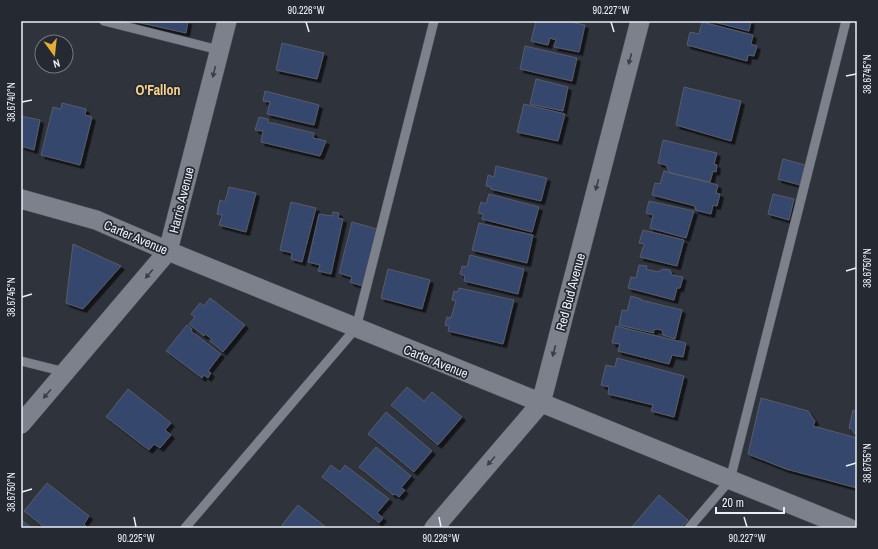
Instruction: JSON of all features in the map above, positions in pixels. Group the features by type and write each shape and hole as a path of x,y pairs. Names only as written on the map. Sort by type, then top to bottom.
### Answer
{"street":[{"name":"Harris Avenue","path":"21,424 168,251 227,21"},
{"name":"Red Bud Avenue","path":"434,528 541,403 640,21"},
{"name":"Carter Avenue","path":"21,199 96,220 356,328 849,528"}],"lane":[{"path":"104,21 219,50"},
{"path":"185,528 356,328 434,21"},
{"path":"689,528 730,480 846,21"},
{"path":"21,361 66,372"}],"building":[{"path":"132,21 188,21 186,33"},
{"path":"536,21 565,21 585,25 579,52 554,47 556,40 550,38 548,45 531,41"},
{"path":"710,21 751,21 749,31"},
{"path":"702,22 753,35 751,44 757,46 754,56 748,55 747,61 687,45 690,32 699,34"},
{"path":"282,43 324,53 317,79 276,70"},
{"path":"525,46 577,58 572,81 520,69"},
{"path":"536,79 568,87 563,111 530,104"},
{"path":"684,87 741,101 731,141 676,125"},
{"path":"265,91 319,105 314,125 267,114 270,102 263,101"},
{"path":"62,103 86,109 85,115 92,117 80,165 41,155 53,107 61,109"},
{"path":"524,104 565,114 558,141 517,132"},
{"path":"21,116 40,120 34,150 21,146"},
{"path":"259,117 268,119 268,122 314,133 313,138 326,141 320,156 261,142 263,131 255,130"},
{"path":"663,140 717,153 714,164 717,165 716,172 713,171 710,182 670,173 666,165 658,163"},
{"path":"783,159 805,165 800,185 778,179"},
{"path":"496,166 547,178 541,201 490,189 491,187 486,186 488,175 494,177"},
{"path":"664,171 718,185 716,193 720,194 717,206 713,205 711,214 695,210 695,206 652,195 655,183 660,184"},
{"path":"229,187 256,193 246,232 219,225 222,215 217,214 220,200 225,202"},
{"path":"489,194 539,207 532,232 482,219 483,214 478,213 481,202 486,204"},
{"path":"773,194 794,199 789,220 768,214"},
{"path":"649,201 694,211 686,238 650,228 653,215 646,213"},
{"path":"291,202 316,208 302,262 291,259 292,253 280,250"},
{"path":"333,212 339,213 338,218 343,219 331,274 318,271 320,265 308,262 319,214 332,216"},
{"path":"352,222 377,229 362,286 350,282 352,277 339,273"},
{"path":"479,223 533,235 527,263 472,250"},
{"path":"643,230 684,240 677,266 640,257 644,244 639,243"},
{"path":"73,244 121,266 83,309 66,303"},
{"path":"470,255 524,269 518,294 464,281 465,276 460,274 462,266 467,267"},
{"path":"639,265 647,266 646,269 658,272 663,269 670,270 672,275 683,277 680,288 677,288 674,300 628,288 631,277 636,278"},
{"path":"388,269 430,280 422,309 381,298"},
{"path":"459,288 514,300 503,344 448,331 449,326 445,325 447,317 451,318 456,301 452,300 454,291 458,292"},
{"path":"631,296 641,300 682,310 675,339 663,335 662,330 656,329 653,331 654,333 619,325 622,310 627,311"},
{"path":"210,298 245,325 223,352 210,341 212,339 205,334 204,336 189,324 195,317 191,314 200,303 204,306"},
{"path":"187,325 192,329 191,331 221,354 208,371 211,373 208,378 204,375 202,378 166,351"},
{"path":"616,326 686,343 683,357 672,355 669,364 618,351 620,344 612,343"},
{"path":"617,358 684,376 674,417 651,411 653,405 608,394 609,387 601,385 606,365 615,367"},
{"path":"407,387 424,401 432,392 462,417 438,445 391,405"},
{"path":"128,389 171,423 165,430 171,435 160,448 154,444 149,450 106,417"},
{"path":"761,398 808,411 815,421 813,426 857,438 857,488 786,469 748,454"},
{"path":"853,410 857,411 857,434 849,428"},
{"path":"386,412 432,451 414,472 368,434"},
{"path":"376,447 411,476 401,488 405,490 399,497 395,494 393,495 359,467"},
{"path":"331,465 340,472 345,465 389,499 377,513 383,518 379,523 322,477"},
{"path":"47,483 89,516 84,524 88,528 45,528 24,511"},
{"path":"659,495 688,520 681,528 631,528"},
{"path":"298,505 327,528 285,528 282,525"},
{"path":"21,520 32,528 21,528"}],"district":[{"name":"O'Fallon","path":"158,90"}]}
